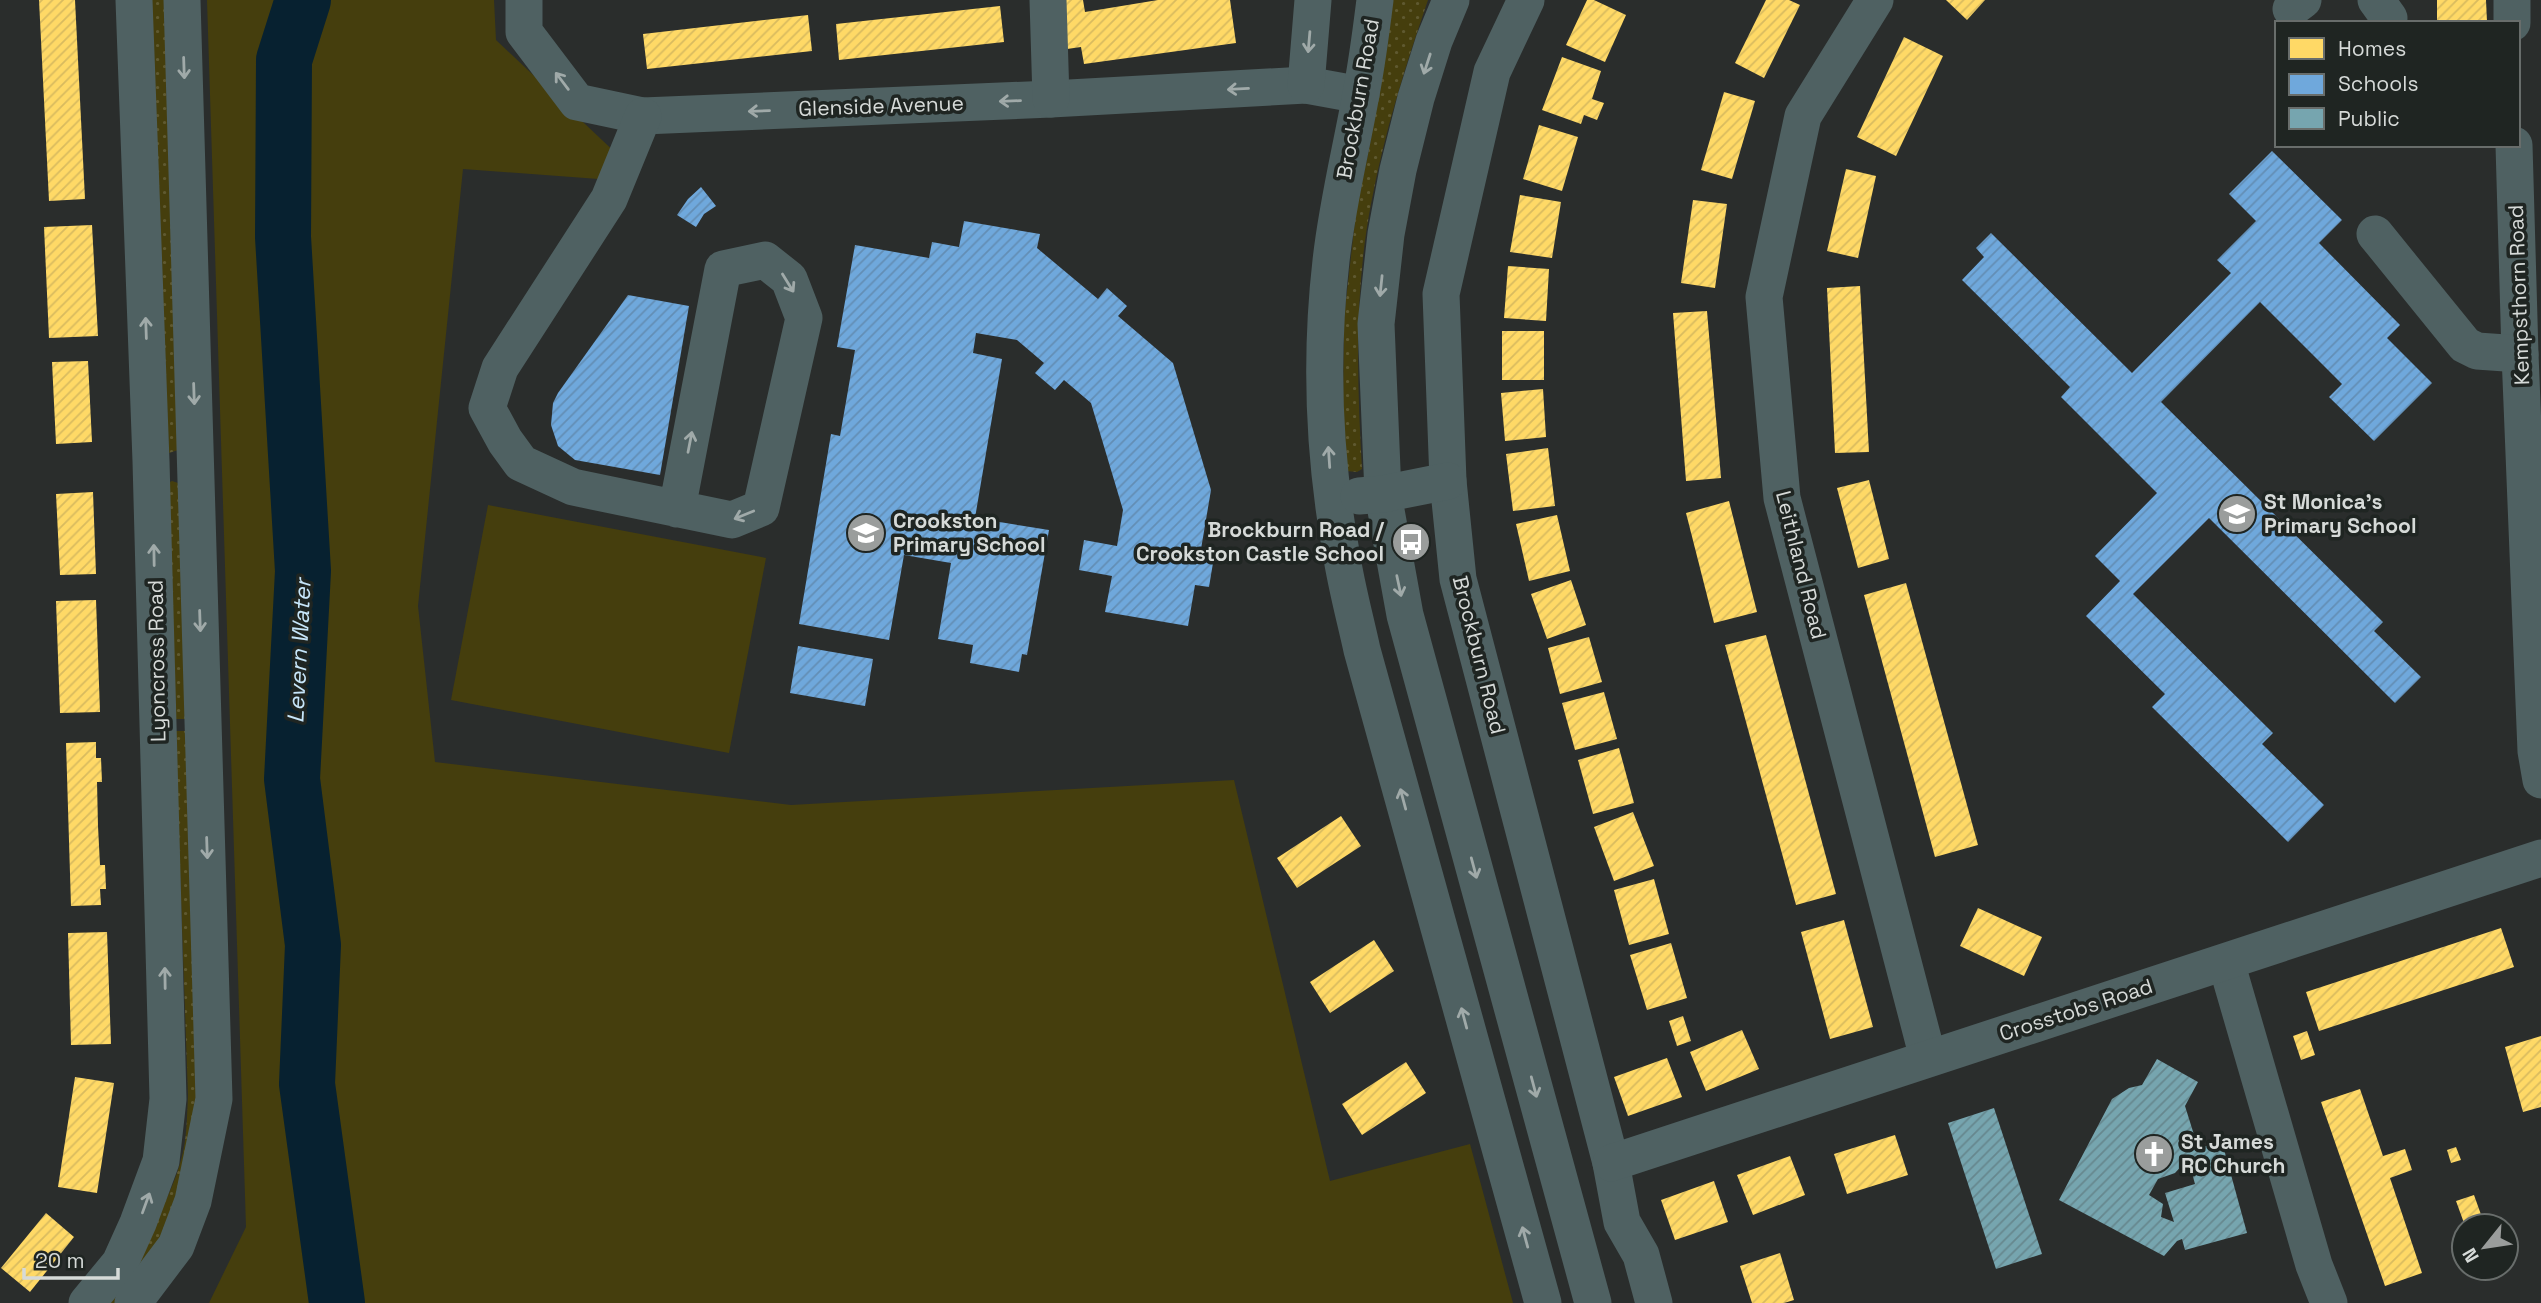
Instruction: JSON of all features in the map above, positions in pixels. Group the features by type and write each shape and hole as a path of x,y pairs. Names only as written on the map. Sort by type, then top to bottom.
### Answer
{"street":[{"name":"Lyoncross Road","path":"87,1303 120,1263 138,1223 161,1161 168,1099 151,461 134,0"},
{"name":"Lyoncross Road","path":"133,1303 176,1246 193,1201 214,1099 182,0"},
{"name":"Glenside Avenue","path":"524,0 524,32 577,102 643,116 1306,85 1361,95"},
{"path":"1048,0 1051,99"},
{"path":"1306,85 1313,0"},
{"name":"Brockburn Road","path":"1375,0 1361,95 1339,208 1326,319 1326,388 1333,499 1340,551 1362,650 1543,1303"},
{"path":"1451,0 1434,41 1416,98 1398,170 1387,234 1376,324 1383,494 1405,615 1593,1303"},
{"name":"Brockburn Road","path":"1526,0 1492,72 1441,294 1448,481 1458,579 1611,1163 1622,1222 1641,1255 1654,1303"},
{"name":"Leithland Road","path":"1875,0 1803,116 1764,297 1782,498 1928,1058"},
{"path":"2512,0 2512,21"},
{"path":"643,116 609,199 500,368 487,408 521,463 573,486 677,509 732,520 761,508 804,318 789,279 765,260 723,270 677,509"},
{"path":"2520,140 2541,140"},
{"name":"Kempsthorn Road","path":"2514,147 2536,751 2541,780"},
{"path":"2375,234 2465,345 2477,351 2520,354"},
{"path":"151,461 195,460"},
{"path":"1333,499 1383,494 1448,481"},
{"name":"Crosstobs Road","path":"1611,1163 2541,858"},
{"path":"2226,962 2307,1240 2329,1303"}],"shaded area":[{"path":"150,0 164,0 178,450 169,453"},
{"path":"207,0 494,0 496,40 620,157 612,180 463,169 418,606 435,762 791,805 1234,780 1330,1181 1470,1144 1513,1303 209,1303 246,1227"},
{"path":"1391,0 1428,0 1389,126 1376,178 1366,237 1358,336 1362,469 1357,472 1346,471 1343,407 1344,318 1356,212 1371,139"},
{"path":"168,483 178,483 188,719 176,719"},
{"path":"488,505 766,558 729,753 451,700"},
{"path":"175,731 188,731 201,1096 169,1226 122,1303 104,1303 148,1234 167,1197 181,1160 186,1136 188,1095"}],"building: Homes":[{"path":"39,0 75,0 85,199 49,201"},
{"path":"1061,0 1083,0 1085,12 1158,0 1230,0 1236,43 1084,64 1081,47 1067,49"},
{"path":"1587,0 1594,0 1626,15 1605,62 1566,45"},
{"path":"1766,0 1789,0 1800,5 1764,78 1735,63"},
{"path":"1946,0 1985,0 1967,20"},
{"path":"2437,0 2486,0 2487,21 2437,21"},
{"path":"1000,6 1004,42 839,60 836,24"},
{"path":"808,15 812,51 647,69 643,34"},
{"path":"1904,37 1943,56 1896,156 1857,137"},
{"path":"1562,57 1601,71 1592,99 1604,103 1597,120 1584,115 1581,124 1542,110"},
{"path":"1724,92 1755,101 1732,179 1701,170"},
{"path":"1539,125 1578,137 1562,191 1523,179"},
{"path":"1846,169 1876,176 1858,258 1827,251"},
{"path":"1520,195 1561,202 1552,258 1510,252"},
{"path":"1693,200 1727,204 1715,288 1681,283"},
{"path":"92,225 98,336 49,338 44,227"},
{"path":"1508,266 1549,269 1546,321 1504,318"},
{"path":"1860,286 1869,452 1835,453 1827,288"},
{"path":"1707,311 1721,478 1686,481 1673,313"},
{"path":"1502,331 1544,331 1544,380 1502,380"},
{"path":"88,361 92,442 56,444 52,362"},
{"path":"1543,389 1546,437 1505,441 1501,393"},
{"path":"1548,448 1555,506 1513,511 1506,454"},
{"path":"1869,480 1889,559 1858,568 1837,488"},
{"path":"93,492 96,574 60,575 56,494"},
{"path":"1729,501 1757,612 1714,623 1686,513"},
{"path":"1557,515 1570,571 1529,581 1516,524"},
{"path":"1571,580 1586,625 1547,639 1531,594"},
{"path":"1906,583 1978,845 1935,857 1864,595"},
{"path":"96,600 100,712 60,713 56,601"},
{"path":"1766,635 1836,894 1796,905 1725,645"},
{"path":"1589,637 1602,682 1560,694 1548,648"},
{"path":"1604,692 1617,739 1575,750 1562,703"},
{"path":"96,742 96,758 101,758 102,782 97,782 100,865 105,865 106,889 100,889 101,905 71,906 66,743"},
{"path":"1619,748 1634,803 1593,814 1578,760"},
{"path":"1633,812 1654,866 1614,881 1594,827"},
{"path":"1341,816 1361,846 1297,888 1277,858"},
{"path":"1654,879 1669,934 1629,945 1614,890"},
{"path":"1978,908 2042,937 2024,976 1960,946"},
{"path":"1844,920 1873,1027 1830,1039 1801,932"},
{"path":"2501,928 2514,967 2319,1031 2306,992"},
{"path":"107,932 111,1044 71,1045 68,933"},
{"path":"1374,940 1394,971 1330,1013 1310,982"},
{"path":"1671,943 1687,998 1647,1010 1630,955"},
{"path":"1683,1016 1691,1041 1677,1046 1669,1021"},
{"path":"1742,1030 1759,1069 1706,1091 1690,1052"},
{"path":"2307,1031 2315,1055 2301,1060 2293,1036"},
{"path":"2541,1036 2541,1107 2523,1112 2505,1047"},
{"path":"1667,1058 1682,1097 1628,1116 1614,1077"},
{"path":"1406,1062 1426,1093 1362,1135 1342,1104"},
{"path":"75,1077 114,1083 97,1193 58,1187"},
{"path":"2360,1089 2383,1156 2405,1149 2412,1170 2390,1178 2422,1273 2385,1286 2321,1102"},
{"path":"1895,1135 1908,1175 1847,1194 1834,1154"},
{"path":"2456,1147 2461,1160 2451,1163 2447,1150"},
{"path":"1790,1156 1805,1195 1753,1215 1737,1175"},
{"path":"1714,1181 1728,1222 1675,1240 1661,1200"},
{"path":"2474,1195 2480,1212 2460,1212 2456,1201"},
{"path":"46,1213 74,1237 30,1292 1,1268"},
{"path":"1780,1253 1794,1300 1784,1303 1752,1303 1740,1266"}],"building: Schools":[{"path":"2272,151 2342,220 2319,243 2400,325 2387,338 2432,383 2374,441 2329,397 2342,384 2260,302 2161,402 2383,622 2374,631 2421,677 2395,703 2209,518 2133,594 2273,733 2262,744 2324,805 2288,842 2152,707 2165,694 2086,616 2120,581 2095,556 2157,493 2061,397 2070,387 1962,280 1984,257 1976,248 1991,233 2132,373 2231,273 2217,260 2256,221 2229,194"},
{"path":"701,187 716,206 704,214 696,227 677,215"},
{"path":"964,221 1040,234 1037,248 1098,299 1107,288 1127,306 1118,316 1173,363 1211,490 1199,561 1213,563 1209,587 1195,585 1188,626 1105,612 1112,576 1079,570 1084,540 1117,546 1123,510 1091,403 1064,380 1055,390 1035,373 1044,363 1017,340 976,333 973,353 1002,359 975,518 1049,530 1027,655 1022,654 1019,672 970,663 973,645 938,639 951,563 904,555 889,640 799,624 831,434 840,436 855,350 837,347 855,245 929,258 932,242 959,247"},
{"path":"628,295 689,306 660,475 575,460 558,446 551,425 553,403 558,393"},
{"path":"798,646 873,659 865,706 790,693"}],"building: Public":[{"name":"St James RC Church","path":"2157,1059 2198,1082 2185,1106 2195,1138 2194,1149 2222,1142 2247,1233 2185,1250 2182,1239 2164,1256 2059,1200 2112,1099 2129,1088 2142,1085","holes":["2188,1159 2195,1184 2165,1193 2174,1222 2161,1217 2163,1204 2149,1195 2158,1179 2175,1173"]},
{"path":"1994,1108 2042,1254 1996,1269 1948,1123"}],"waterway":[{"name":"Levern Water","path":"303,0 284,60 283,237 303,571 292,779 313,945 307,1084 337,1303"}],"place":[{"name":"St Monica's Primary School","path":"2237,514"},
{"name":"Crookston Primary School","path":"866,533"},
{"name":"Brockburn Road / Crookston Castle School","path":"1411,542"},
{"name":"St James RC Church","path":"2154,1154"}]}
